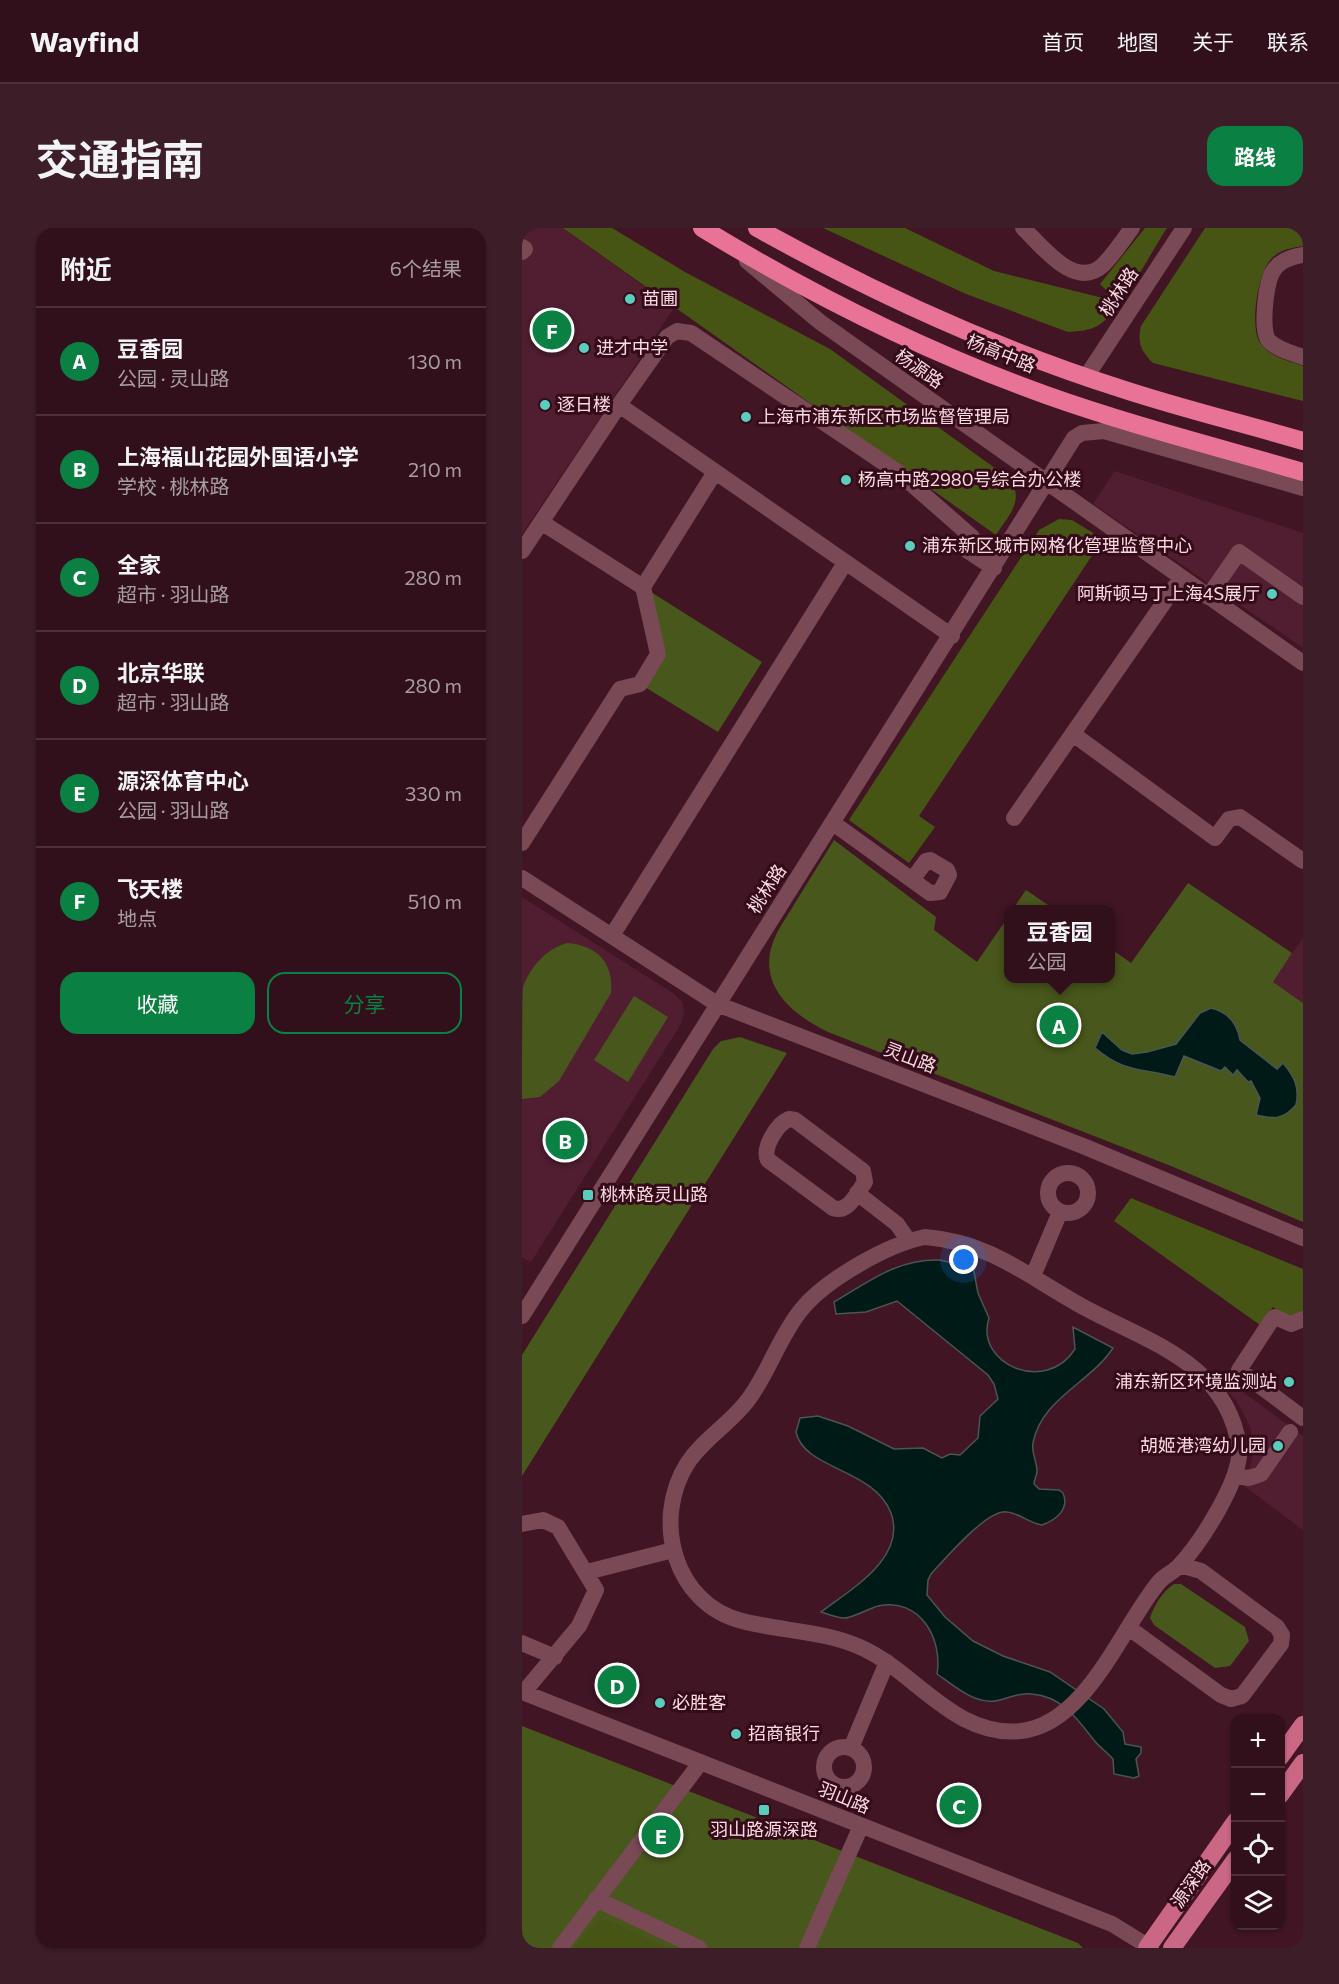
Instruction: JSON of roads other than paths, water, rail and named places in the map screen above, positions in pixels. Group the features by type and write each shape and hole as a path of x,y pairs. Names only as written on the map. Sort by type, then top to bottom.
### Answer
{"highway":[{"name":"杨高中路","path":"702,228 820,295 947,355 1045,394 1144,427 1303,472"},
{"name":"杨高中路","path":"757,228 871,289 1086,377 1303,441"}],"main road":[{"path":"1285,1751 1303,1725"},
{"path":"1285,1789 1303,1763"},
{"name":"源深路","path":"1149,1947 1235,1822"},
{"name":"源深路","path":"1172,1948 1231,1866"}],"street":[{"path":"1023,228 1065,268 1084,274 1102,266 1132,228"},
{"name":"桃林路","path":"1086,377 1184,228"},
{"name":"杨源路","path":"726,243 820,322 1303,663"},
{"path":"522,247 525,249 522,252"},
{"path":"1303,255 1280,262 1271,273 1263,323 1268,340 1282,350 1303,357"},
{"path":"522,551 619,405 667,337 677,331 691,333 899,473 972,537 965,549 994,568"},
{"path":"619,405 952,636"},
{"name":"桃林路","path":"522,1316 717,1004 952,636 1074,438 1082,433 1104,431 1303,488"},
{"path":"522,843 620,689 640,684 658,654 643,587 715,472"},
{"path":"541,522 643,587"},
{"path":"1208,597 1239,552 1303,597"},
{"path":"613,934 845,563"},
{"path":"1014,818 1181,578"},
{"path":"1072,734 1215,838 1229,819 1240,817 1303,861"},
{"path":"833,823 912,880"},
{"name":"灵山路","path":"522,878 613,934 717,1004 1083,1146 1303,1238"},
{"path":"795,1120 863,1171 865,1182 857,1193 846,1208 839,1210 768,1160 765,1154 766,1147 784,1121 795,1120"},
{"path":"1074,1173 1083,1146"},
{"path":"1074,1173 1080,1176 1087,1187 1087,1200 1073,1213 1060,1212 1050,1203 1048,1189 1050,1182 1061,1174 1074,1173"},
{"path":"857,1193 897,1224 908,1240"},
{"path":"1033,1276 1060,1212"},
{"path":"924,1237 972,1245 1016,1264 1033,1276 1083,1307 1161,1344 1196,1370 1222,1401 1233,1425 1240,1450 1235,1476 1226,1499 1180,1564 1158,1582 1110,1659 1061,1714 1041,1726 1019,1732 994,1730 971,1723 949,1710 887,1662 843,1640 736,1620 711,1606 690,1587 673,1550 670,1537 672,1508 679,1478 703,1444 742,1409 758,1387 800,1311 844,1274 908,1240 924,1237"},
{"path":"1303,1319 1291,1324 1282,1318 1275,1317 1270,1321 1239,1370 1303,1418"},
{"path":"1235,1476 1249,1478 1261,1474 1290,1432"},
{"path":"522,1524 543,1520 558,1527 596,1586 595,1595 579,1626 523,1692"},
{"path":"586,1572 673,1550"},
{"path":"1130,1628 1221,1695 1232,1699 1242,1696 1281,1644 1282,1635 1277,1627 1201,1571 1180,1564"},
{"path":"522,1643 555,1657"},
{"path":"851,1748 887,1662"},
{"name":"羽山路","path":"523,1692 1112,1924 1149,1947"},
{"path":"837,1748 851,1748 864,1761 863,1774 855,1784 837,1786 831,1782 824,1770 826,1757 837,1748"},
{"path":"560,1948 701,1762"},
{"path":"826,1813 837,1786"},
{"path":"807,1948 861,1826"},
{"path":"596,1899 699,1948"}],"place":[{"name":"苗圃","path":"630,299"},
{"name":"飞天楼","path":"552,330"},
{"name":"进才中学","path":"584,348"},
{"name":"逐日楼","path":"545,405"},
{"name":"上海市浦东新区市场监督管理局","path":"746,417"},
{"name":"杨高中路2980号综合办公楼","path":"846,480"},
{"name":"浦东新区城市网格化管理监督中心","path":"910,546"},
{"name":"阿斯顿马丁上海4S展厅","path":"1272,594"},
{"name":"豆香园","path":"1059,1025"},
{"name":"上海福山花园外国语小学","path":"565,1140"},
{"name":"桃林路灵山路","path":"588,1195"},
{"name":"浦东新区环境监测站","path":"1289,1382"},
{"name":"胡姬港湾幼儿园","path":"1278,1446"},
{"name":"北京华联","path":"617,1685"},
{"name":"必胜客","path":"660,1703"},
{"name":"招商银行","path":"736,1734"},
{"name":"全家","path":"959,1805"},
{"name":"羽山路源深路","path":"764,1810"},
{"name":"源深体育中心","path":"661,1835"}]}
